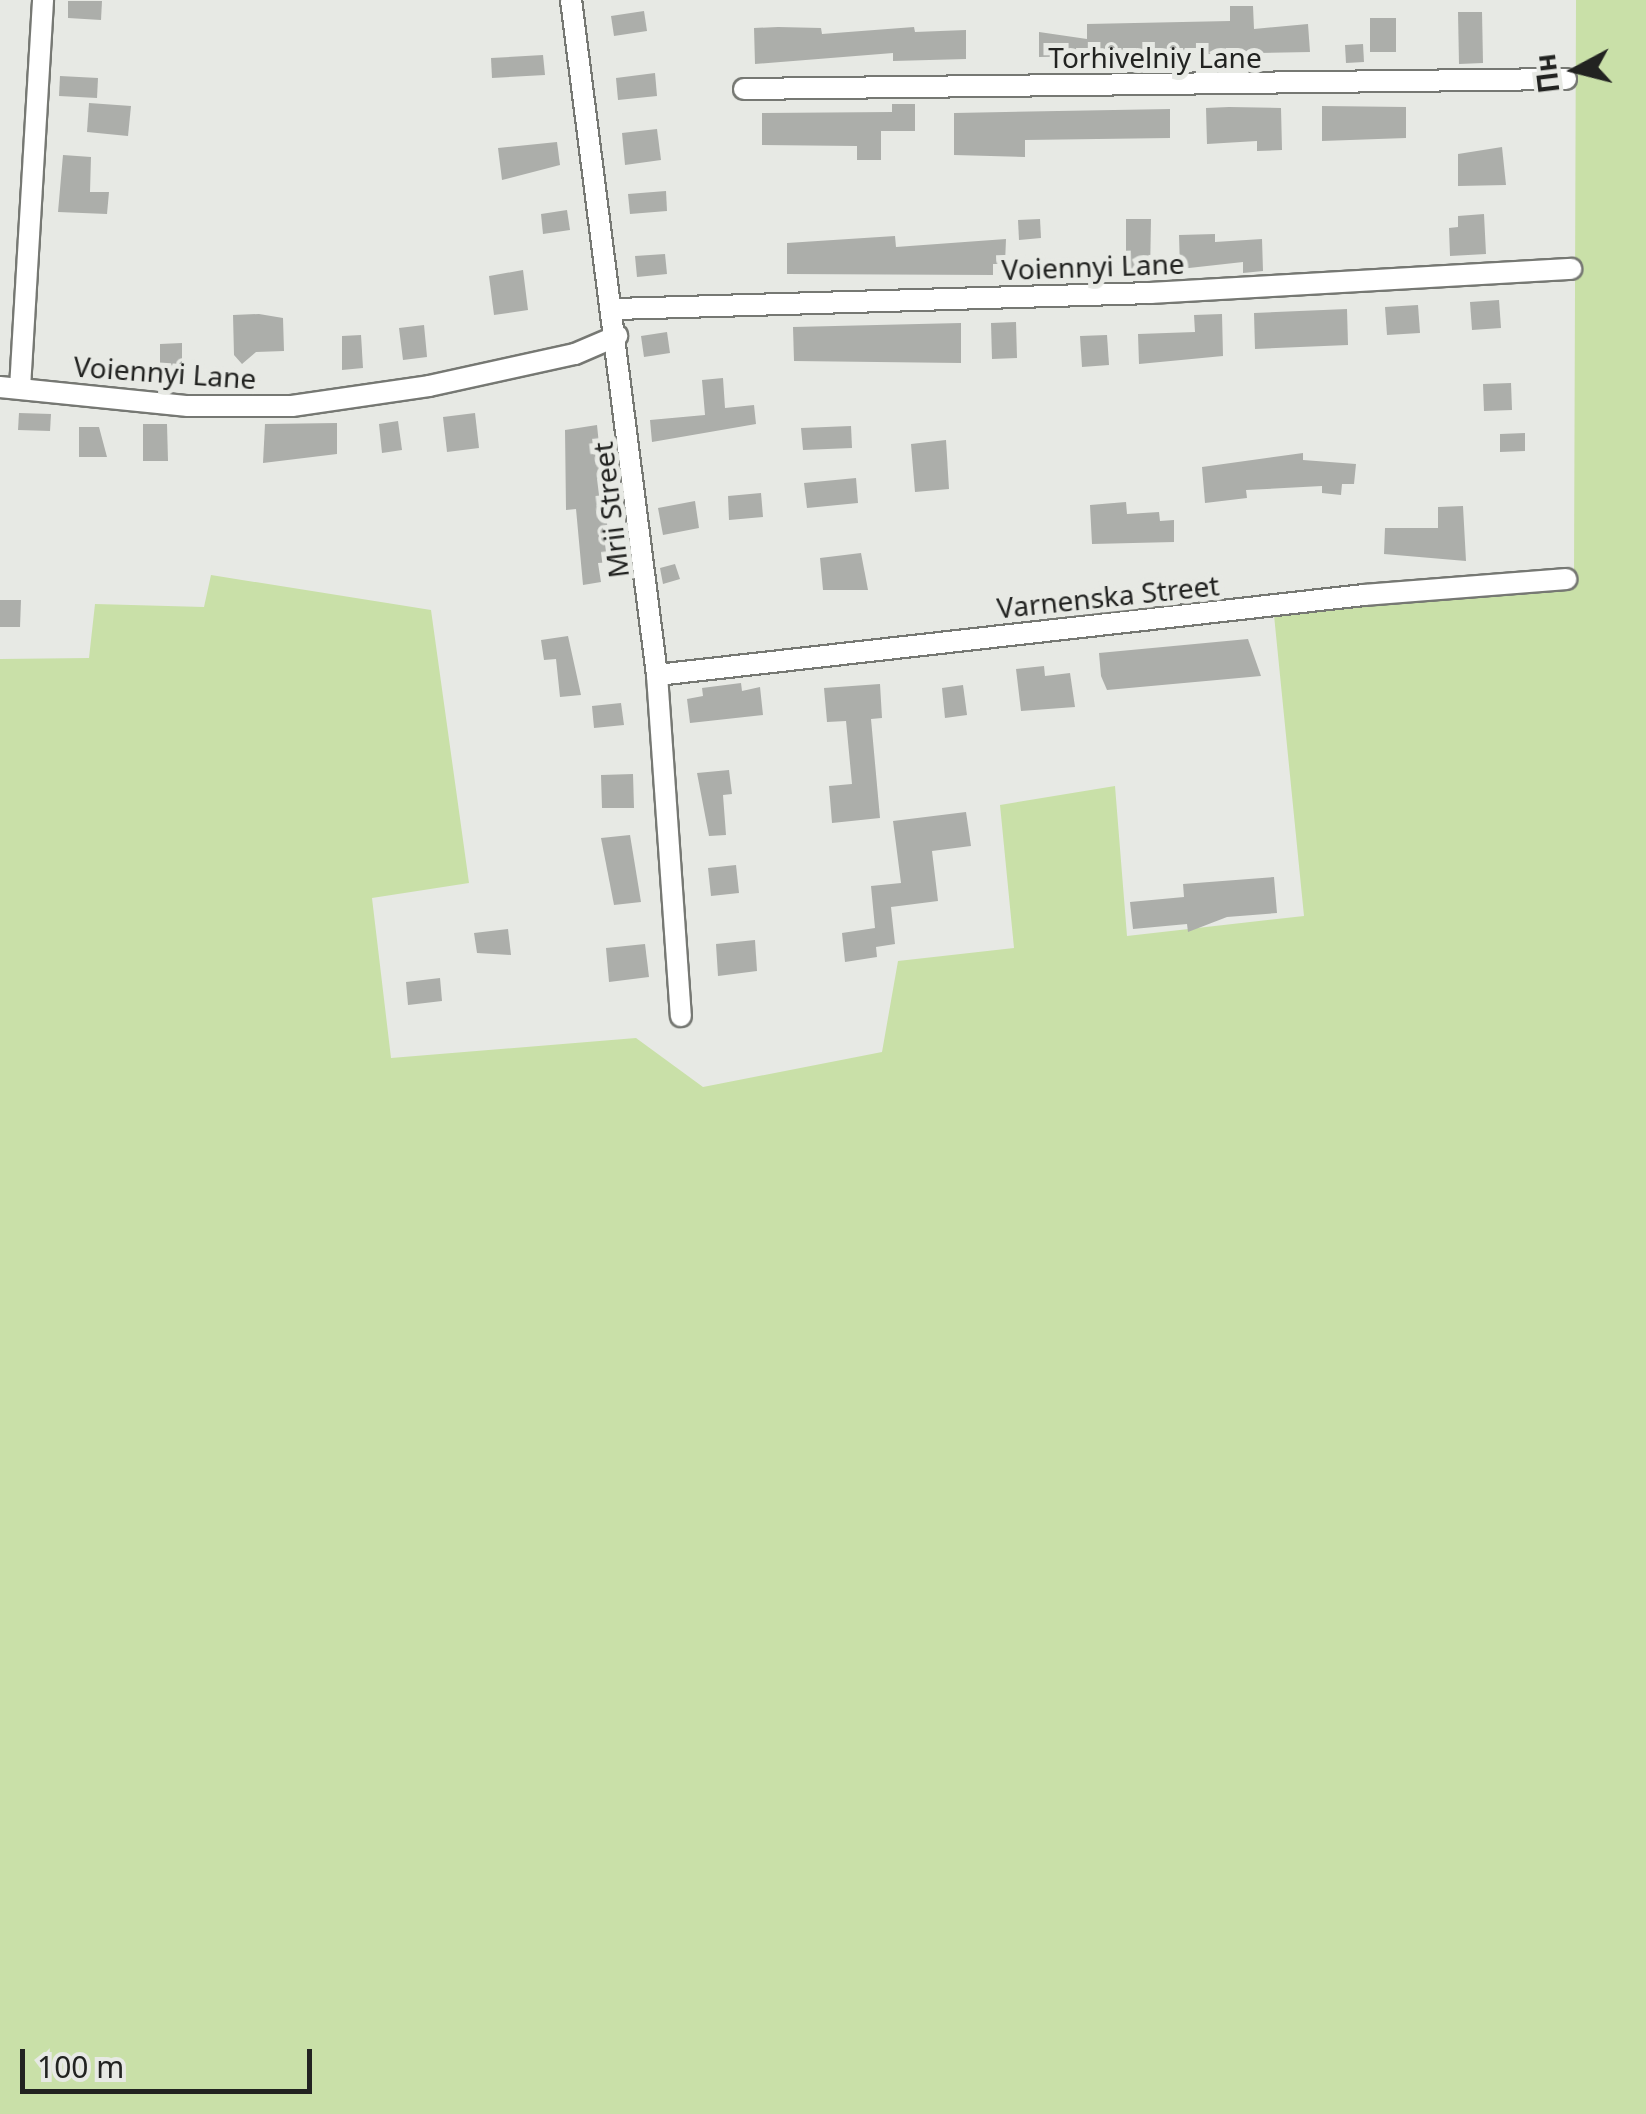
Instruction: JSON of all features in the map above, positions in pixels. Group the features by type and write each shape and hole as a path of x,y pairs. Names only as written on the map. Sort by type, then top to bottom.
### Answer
{"street":[{"path":"10,387 43,0"},
{"name":"Mrii Street","path":"572,0 616,309 658,675 681,1016"},
{"name":"Torhivelniy Lane","path":"744,89 1566,79"},
{"name":"Voiennyi Lane","path":"616,309 1150,293 1572,269"},
{"name":"Voiennyi Lane","path":"10,387 188,406 292,406 429,386 574,354 617,336"},
{"name":"Varnenska Street","path":"658,675 1364,594 1566,579"}],"green space":[{"path":"1576,0 1646,0 1646,2114 0,2114 0,659 89,658 95,604 204,607 211,575 431,610 469,883 372,898 391,1058 636,1038 703,1087 882,1052 898,961 1014,948 1000,805 1115,786 1127,936 1304,916 1273,605 1574,577"}],"building":[{"path":"68,1 102,1 101,20 68,18"},
{"path":"1230,6 1253,6 1254,29 1308,24 1310,52 1039,57 1039,32 1087,39 1087,24 1230,21"},
{"path":"644,11 647,31 614,36 611,16"},
{"path":"1458,12 1482,12 1483,63 1459,64"},
{"path":"1370,18 1396,18 1396,52 1370,52"},
{"path":"914,27 915,32 966,30 966,59 893,61 893,53 755,64 754,28 821,28 822,34"},
{"path":"1363,44 1364,62 1346,63 1345,45"},
{"path":"543,55 545,75 492,78 491,58"},
{"path":"655,73 657,96 618,100 616,78"},
{"path":"60,76 98,78 97,98 59,96"},
{"path":"89,103 131,106 128,136 87,132"},
{"path":"892,104 915,104 915,131 881,131 881,160 857,160 857,146 762,145 762,113 892,112"},
{"path":"1322,106 1406,107 1406,138 1322,141"},
{"path":"1206,108 1281,108 1282,150 1257,151 1257,141 1207,144"},
{"path":"1170,109 1170,138 1025,140 1025,157 954,155 954,113"},
{"path":"657,129 661,160 625,165 622,133"},
{"path":"557,142 560,165 502,180 498,148"},
{"path":"1502,147 1506,185 1458,186 1458,154"},
{"path":"63,155 91,157 90,192 109,192 107,214 58,212"},
{"path":"666,191 667,211 630,214 628,194"},
{"path":"567,210 570,230 543,234 541,214"},
{"path":"1484,214 1486,254 1450,256 1449,228 1458,227 1458,216"},
{"path":"1040,219 1041,238 1019,240 1018,220"},
{"path":"1126,219 1151,219 1150,275 1126,276"},
{"path":"1215,234 1215,242 1262,239 1263,271 1243,273 1243,262 1180,269 1179,235"},
{"path":"895,236 896,247 1006,239 1005,264 993,264 993,275 787,274 787,243"},
{"path":"665,254 667,274 637,277 635,256"},
{"path":"523,270 528,310 494,315 489,276"},
{"path":"1499,300 1501,328 1472,330 1470,302"},
{"path":"1418,305 1420,333 1387,335 1385,307"},
{"path":"1347,309 1348,345 1255,349 1254,313"},
{"path":"1222,314 1223,356 1139,364 1138,334 1195,332 1194,315"},
{"path":"233,315 283,318 284,351 256,352 242,364 234,355"},
{"path":"1016,322 1017,358 992,359 991,323"},
{"path":"961,323 961,363 794,361 793,327"},
{"path":"424,325 427,357 403,360 399,328"},
{"path":"667,332 670,353 644,357 641,336"},
{"path":"361,335 363,368 342,370 342,336"},
{"path":"1107,335 1109,365 1082,367 1080,336"},
{"path":"182,343 182,378 160,379 160,344"},
{"path":"723,378 725,408 754,405 756,424 652,442 650,420 705,415 702,380"},
{"path":"1511,383 1512,410 1484,411 1483,384"},
{"path":"19,413 51,414 50,431 18,430"},
{"path":"475,413 479,448 447,452 443,417"},
{"path":"398,421 402,450 382,453 379,424"},
{"path":"337,423 337,454 263,463 265,424"},
{"path":"143,424 167,424 168,461 143,461"},
{"path":"597,425 611,562 598,563 601,582 583,585 576,509 566,510 565,430"},
{"path":"851,426 852,448 803,450 801,428"},
{"path":"79,427 99,427 107,457 79,457"},
{"path":"1525,433 1525,451 1500,452 1500,434"},
{"path":"946,440 949,489 915,492 911,444"},
{"path":"1303,453 1303,460 1356,464 1354,484 1342,484 1341,495 1322,493 1322,486 1246,490 1247,498 1205,503 1202,467"},
{"path":"856,478 858,503 807,508 804,483"},
{"path":"761,493 763,517 729,520 728,496"},
{"path":"695,501 699,528 663,535 658,508"},
{"path":"1126,502 1127,514 1159,512 1160,521 1174,520 1174,542 1092,544 1090,505"},
{"path":"1463,506 1466,561 1384,554 1385,528 1438,528 1438,507"},
{"path":"861,553 868,590 823,590 820,558"},
{"path":"675,564 680,579 663,584 660,568"},
{"path":"0,600 21,600 20,627 0,627"},
{"path":"568,636 581,695 560,697 556,659 544,660 541,640"},
{"path":"1248,639 1261,676 1107,690 1101,676 1099,653"},
{"path":"1044,666 1045,676 1070,673 1075,707 1021,711 1016,669"},
{"path":"741,683 742,691 760,687 763,715 690,723 687,699 703,696 702,688"},
{"path":"880,684 882,718 871,719 880,818 832,823 829,786 852,784 846,721 827,722 824,688"},
{"path":"963,685 967,715 945,718 942,688"},
{"path":"621,703 624,725 594,728 592,706"},
{"path":"729,770 732,794 723,795 726,835 709,836 697,773"},
{"path":"633,774 634,808 602,808 601,775"},
{"path":"966,812 971,846 932,851 938,901 891,907 895,944 876,947 877,957 845,962 842,933 875,928 871,886 901,883 893,821"},
{"path":"630,835 641,902 614,905 601,838"},
{"path":"736,865 739,893 711,896 708,868"},
{"path":"1274,877 1277,913 1227,917 1188,932 1187,924 1133,929 1130,902 1184,897 1183,884"},
{"path":"508,929 511,955 477,953 474,933"},
{"path":"755,940 757,971 718,976 716,944"},
{"path":"645,944 649,977 609,982 606,948"},
{"path":"440,978 442,1001 408,1005 406,982"}]}
